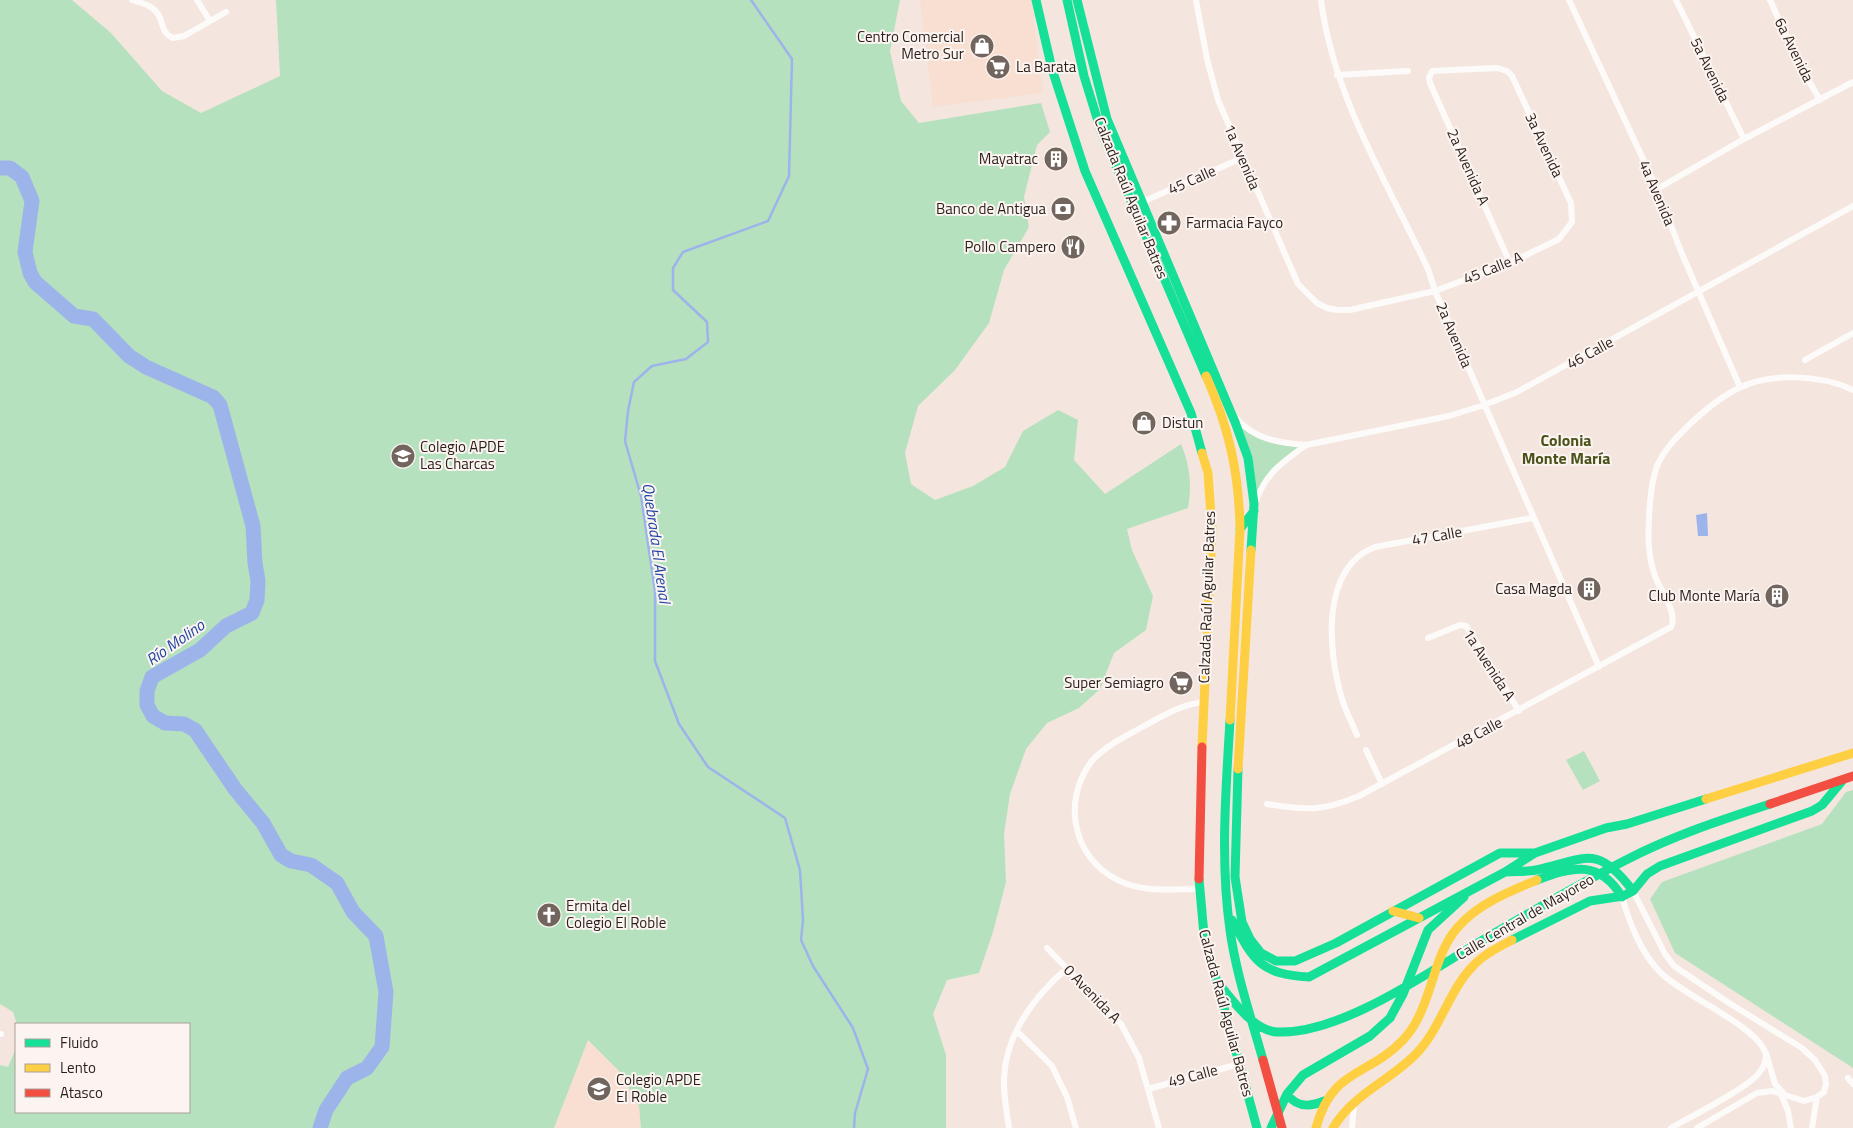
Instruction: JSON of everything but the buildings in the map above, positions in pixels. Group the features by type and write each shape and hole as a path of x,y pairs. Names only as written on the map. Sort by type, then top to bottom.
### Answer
{"main road":[{"name":"Calzada Raúl Aguilar Batres","path":"1036,0 1052,69 1085,171 1191,413 1205,459 1212,530 1199,808 1199,889 1204,934 1215,979 1258,1128"},
{"name":"Calzada Raúl Aguilar Batres","path":"1067,0 1084,76 1101,131 1223,415 1235,459 1240,494 1240,529 1224,810 1225,884 1230,931 1240,978 1282,1128"},
{"path":"1071,0 1072,23"},
{"path":"1077,0 1104,110 1232,413 1248,458 1254,507 1235,816 1235,877 1238,906 1243,926 1261,953 1271,960 1295,961 1336,943 1500,854 1535,852"},
{"path":"1240,529 1254,507"},
{"path":"1228,913 1249,950 1267,970 1288,976 1309,977 1505,872 1535,852 1606,828 1656,816 1853,753"},
{"path":"1333,1128 1342,1115 1354,1104 1405,1066 1424,1047 1464,978 1478,960 1590,901 1633,891 1647,874 1660,866 1818,808 1848,778"},
{"name":"Calle Central de Mayoreo","path":"1215,979 1236,1004 1272,1032 1287,1033 1342,1018 1376,1002 1443,960 1661,842 1848,778"},
{"path":"1505,872 1535,870 1573,858 1592,857 1608,863 1633,891"},
{"path":"1316,1128 1324,1101 1341,1081 1403,1040 1416,1020 1456,929 1465,918 1479,909 1536,881 1567,870 1583,868 1594,870 1602,874 1620,893"},
{"path":"1271,1128 1287,1094 1294,1084 1311,1071 1369,1037 1389,1020 1398,1006 1429,928 1454,908 1470,890"},
{"path":"1393,912 1419,918"},
{"path":"1249,950 1250,939"},
{"path":"1287,1094 1292,1102 1300,1106 1313,1106 1324,1101"}],"street":[{"path":"132,0 148,5 154,10 164,31 173,38 184,36 226,12"},
{"path":"197,0 210,21"},
{"name":"1a Avenida","path":"1196,0 1211,79 1242,158 1298,284 1317,303"},
{"name":"2a Avenida","path":"1321,0 1330,56 1346,99 1428,269 1435,291 1532,518 1600,668"},
{"name":"4a Avenida","path":"1569,0 1657,189 1740,387"},
{"name":"5a Avenida","path":"1676,0 1744,139"},
{"name":"6a Avenida","path":"1770,0 1800,66 1820,100"},
{"name":"3a Avenida","path":"1432,71 1497,68 1507,71 1515,82 1571,203 1572,222"},
{"path":"1338,75 1408,71"},
{"name":"2a Avenida A","path":"1432,71 1429,78 1430,83 1510,263"},
{"path":"1657,189 1744,139 1853,82"},
{"name":"45 Calle","path":"1142,202 1242,158"},
{"name":"46 Calle","path":"1232,413 1244,427 1260,437 1289,444 1306,445 1449,416 1484,405 1548,376 1853,206"},
{"name":"45 Calle A","path":"1317,303 1326,308 1350,310 1435,291 1510,263 1559,238 1572,222"},
{"path":"1805,360 1853,333"},
{"path":"1740,387 1766,380 1801,377 1837,382 1853,390"},
{"name":"48 Calle","path":"1267,804 1306,810 1343,803 1600,668 1665,631 1674,623 1673,617 1652,568 1648,537 1652,488 1657,466 1674,440 1709,406 1740,387"},
{"name":"46 Calle","path":"1254,507 1260,490 1271,471 1306,445"},
{"name":"47 Calle","path":"1357,735 1342,698 1333,645 1333,609 1336,589 1348,565 1366,551 1375,547 1532,518"},
{"name":"1a Avenida A","path":"1428,638 1460,625 1466,626 1519,711"},
{"path":"1199,889 1151,889 1113,878 1096,865 1082,848 1077,836 1075,812 1080,783 1098,754 1159,718 1190,703 1204,702"},
{"path":"1366,750 1382,784"},
{"path":"1633,891 1665,954 1674,966 1802,1048 1815,1060 1825,1076 1824,1092 1817,1097 1797,1101 1772,1091 1757,1094 1697,1128"},
{"path":"1620,893 1633,931 1661,974 1677,987 1749,1033 1766,1053 1775,1084 1783,1094 1791,1128"},
{"name":"0 Avenida A","path":"1047,948 1121,1024 1139,1058 1159,1128"},
{"path":"1009,1128 1004,1084 1008,1052 1017,1031 1041,993 1067,968"},
{"path":"1017,1031 1052,1066 1067,1097 1076,1128"},
{"path":"1671,1128 1748,1083 1760,1072 1766,1060 1766,1053"},
{"name":"49 Calle","path":"1148,1088 1239,1064"},
{"path":"1848,1078 1853,1084"},
{"path":"1812,1128 1817,1097"},
{"path":"1352,1128 1354,1104"}],"shaded area":[{"name":"Centro Comercial Metro Sur","path":"920,0 1032,0 1043,93 933,107"},
{"name":"Colegio APDE El Roble","path":"588,1040 619,1071 639,1106 641,1128 554,1128"}],"green space":[{"path":"0,0 72,0 111,33 162,91 201,113 280,76 276,0 900,0 890,51 901,101 919,123 1041,103 1050,132 1037,145 1024,197 1029,227 1004,270 989,323 955,370 918,406 905,453 911,484 935,500 973,486 1005,467 1023,431 1058,410 1078,420 1074,460 1105,494 1181,444 1189,475 1189,499 1188,508 1127,529 1132,550 1153,596 1146,630 1114,653 1100,689 1079,708 1047,723 1026,749 1010,794 1004,834 1006,882 993,932 979,973 947,980 933,1014 946,1055 946,1128 641,1128 639,1106 619,1071 588,1040 554,1128 0,1128 0,1065 8,1067 15,1050 15,1113 190,1113 190,1023 17,1023 13,1012 0,1004"},
{"path":"1242,428 1272,443 1289,446 1306,445 1272,469 1254,496"},
{"path":"1584,751 1600,781 1583,790 1566,760"},
{"path":"1853,790 1853,1068 1675,953 1650,899 1662,882 1822,824 1846,792"}],"water":[{"path":"1707,513 1708,536 1698,536 1696,515"}],"waterway":[{"name":"Quebrada El Arenal","path":"751,0 792,59 789,176 768,221 683,252 673,268 673,290 707,322 708,342 686,359 652,366 634,382 628,411 625,441 641,496 655,591 655,661 679,724 708,767 785,818 800,870 803,920 801,940 813,966 853,1028 868,1069 855,1113 854,1128"},
{"name":"Río Molino","path":"0,168 10,168 22,177 32,201 25,252 30,273 35,282 74,316 93,319 129,356 146,367 213,397 220,405 253,526 258,581 257,600 252,613 226,626 200,650 152,677 147,691 147,705 153,716 165,723 184,724 195,730 235,789 263,823 281,855 291,861 311,865 337,883 353,912 376,936 386,992 382,1047 367,1068 347,1078 326,1110 320,1128"}],"traffic: fast":[{"path":"1036,0 1052,69 1085,171 1191,413 1202,453"},
{"path":"1067,0 1084,76 1101,131 1206,376"},
{"path":"1077,0 1107,119 1235,422 1248,458 1254,504 1251,550"},
{"path":"1240,529 1254,511"},
{"path":"1230,720 1225,825 1227,904 1236,963 1263,1060"},
{"path":"1238,769 1235,877 1242,922 1250,939 1261,953 1276,961 1295,961 1336,943 1500,853 1535,853 1606,828 1627,824 1706,799"},
{"path":"1633,891 1647,874 1660,866 1812,811 1822,805 1842,781"},
{"path":"1220,985 1252,1021 1268,1030 1277,1032 1302,1030 1328,1024 1382,1000 1553,899 1643,851 1697,829 1770,804"},
{"path":"1232,920 1246,946 1260,963 1279,973 1309,977 1505,872 1535,853"},
{"path":"1505,872 1532,871 1590,858 1600,860 1610,866 1633,891 1623,896 1590,901 1512,940"},
{"path":"1537,880 1573,869 1584,869 1604,877 1622,897"},
{"path":"1199,879 1204,935 1257,1128"},
{"path":"1271,1128 1287,1094 1303,1075 1370,1036 1390,1018 1403,994 1428,930 1464,897"},
{"path":"1287,1094 1295,1102 1304,1105 1324,1101"}],"traffic: slow":[{"path":"1206,376 1227,432 1238,488 1240,529 1230,720"},
{"path":"1202,453 1208,473 1212,530 1202,747"},
{"path":"1238,769 1251,550"},
{"path":"1706,799 1853,753"},
{"path":"1316,1128 1323,1108 1342,1083 1391,1051 1414,1026 1427,997 1442,953 1458,927 1485,905 1537,880"},
{"path":"1393,911 1419,918"},
{"path":"1333,1128 1350,1106 1405,1064 1424,1045 1432,1034 1457,986 1474,965 1487,954 1512,940"}],"traffic: jam":[{"path":"1199,879 1202,747"},
{"path":"1770,804 1853,776"},
{"path":"1263,1060 1282,1128"}],"place":[{"name":"Centro Comercial Metro Sur","path":"982,46"},
{"name":"La Barata","path":"998,67"},
{"name":"Mayatrac","path":"1056,159"},
{"name":"Banco de Antigua","path":"1063,209"},
{"name":"Farmacia Fayco","path":"1169,223"},
{"name":"Pollo Campero","path":"1073,247"},
{"name":"Distun","path":"1144,423"},
{"name":"Colegio APDE Las Charcas","path":"403,456"},
{"name":"Casa Magda","path":"1589,589"},
{"name":"Club Monte María","path":"1777,596"},
{"name":"Super Semiagro","path":"1181,683"},
{"name":"Ermita del Colegio El Roble","path":"549,915"},
{"name":"Colegio APDE El Roble","path":"599,1089"}],"district":[{"name":"Colonia Monte María","path":"1566,449"}]}
